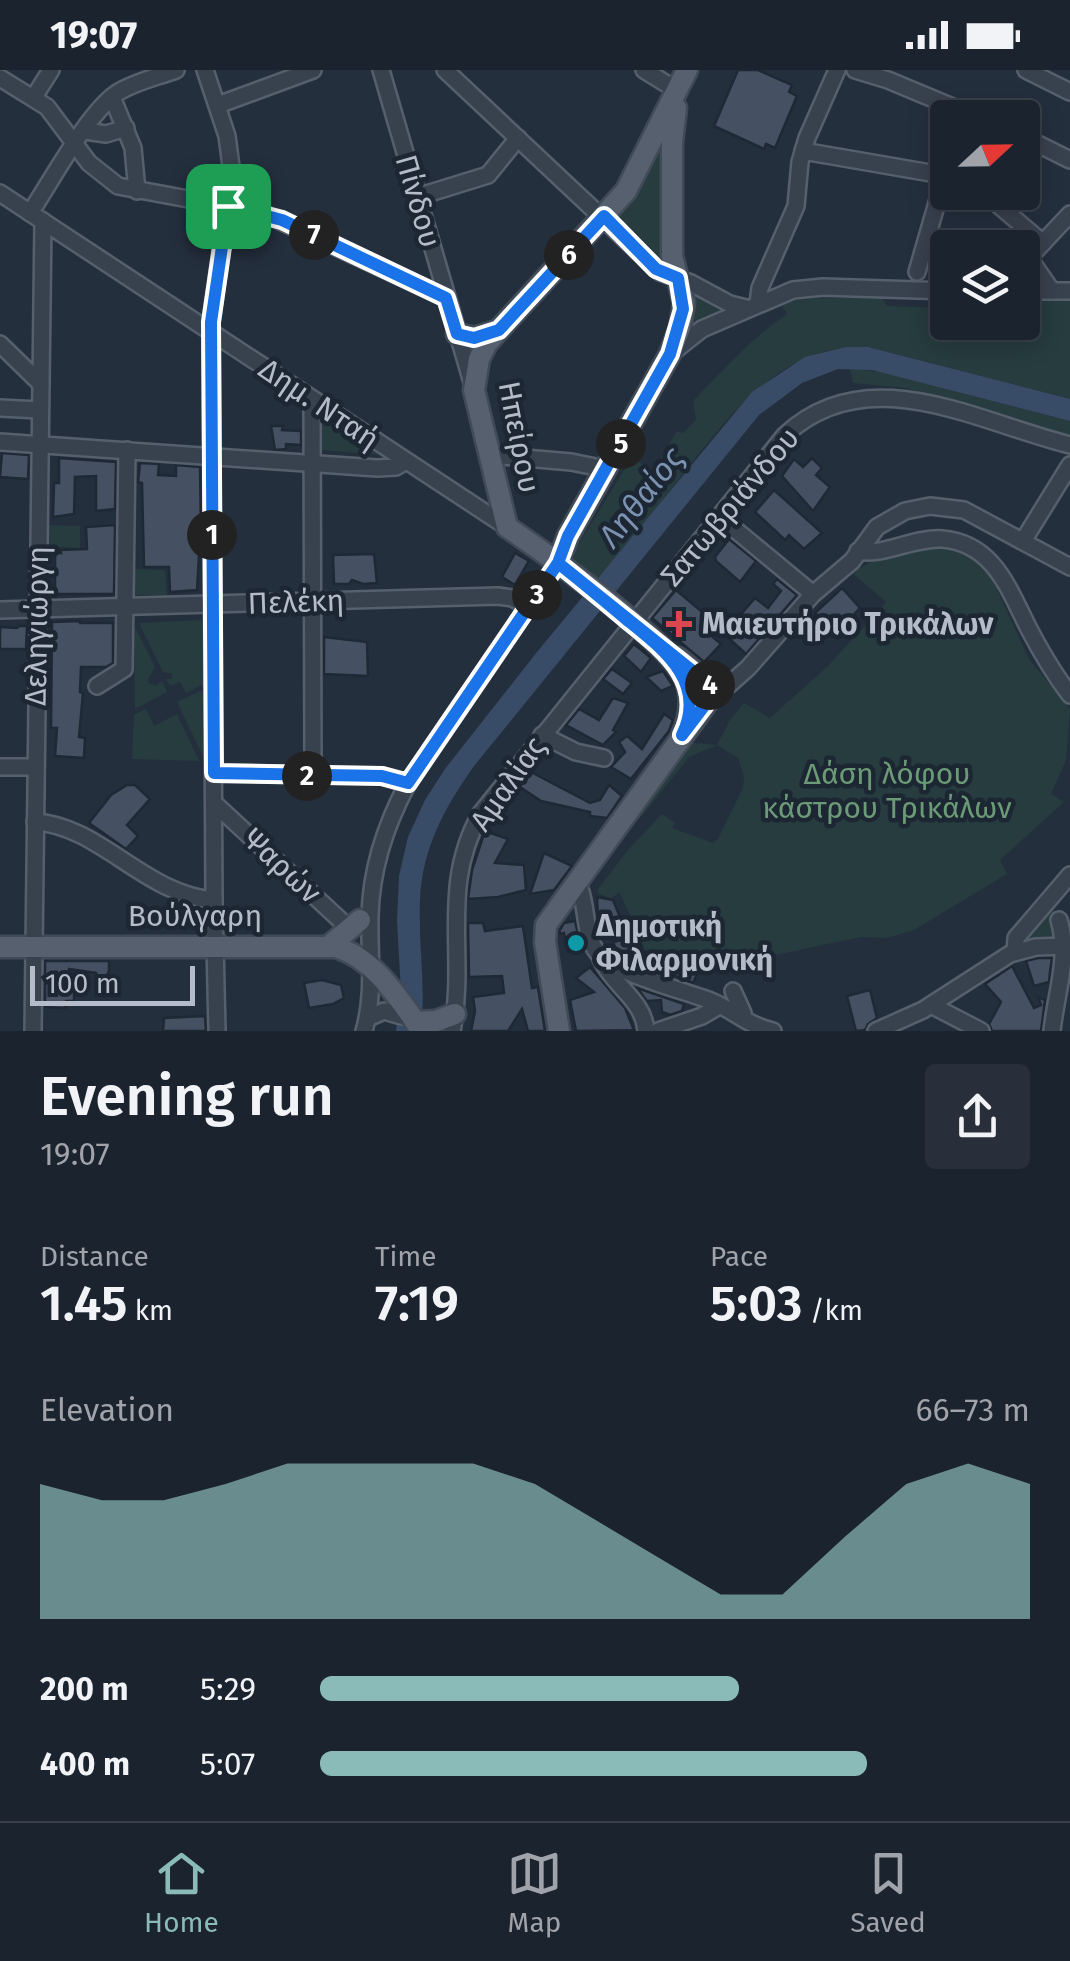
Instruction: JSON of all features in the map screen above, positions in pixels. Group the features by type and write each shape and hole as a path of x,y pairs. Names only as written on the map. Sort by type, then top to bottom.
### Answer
{"main road":[{"path":"678,91 687,70"},
{"name":"Ηπείρου","path":"678,91 637,176 481,354 474,390 491,455 494,510 507,527 660,646 700,692"},
{"name":"Ηπείρου","path":"563,568 568,536 670,354 683,309 672,256 672,142 678,91"},
{"path":"457,334 474,338 499,330"},
{"path":"559,1031 544,942 546,924 682,735 700,692"},
{"path":"329,946 356,925"},
{"name":"Βούλγαρη","path":"0,948 329,946 345,950 373,973"},
{"path":"373,973 412,1025 450,1022"}],"street":[{"path":"34,97 51,70"},
{"path":"37,217 80,138 112,97 176,70"},
{"path":"205,70 230,152 228,206 211,332 214,946 218,1031"},
{"path":"218,105 294,73 314,70"},
{"name":"Πίνδου","path":"380,70 474,390"},
{"path":"446,70 656,269 722,301 752,305"},
{"path":"644,70 678,91"},
{"path":"752,305 796,206 803,151 837,70"},
{"path":"855,70 936,100"},
{"path":"1026,70 1068,84"},
{"path":"0,78 34,97 56,116 80,138 103,175 118,186 282,220 446,298"},
{"path":"112,97 135,158 137,191"},
{"path":"80,138 126,128"},
{"path":"417,197 488,175 518,138"},
{"path":"1040,145 1070,160"},
{"path":"803,151 930,173"},
{"name":"Δημ. Νταή","path":"0,193 406,462 494,510"},
{"path":"917,272 936,210"},
{"path":"1004,210 1042,243"},
{"path":"1040,245 1070,214"},
{"name":"Δεληγιώργη","path":"33,1031 41,384 37,217"},
{"path":"1040,278 1052,291"},
{"path":"670,354 697,332 782,293 811,287 930,290"},
{"path":"1040,291 1070,291"},
{"path":"0,344 41,384"},
{"name":"Σατωβριάνδου","path":"628,620 795,426 825,406 852,398 913,401 1070,444"},
{"path":"312,400 313,776"},
{"path":"0,408 40,410"},
{"path":"0,442 386,468 406,462"},
{"path":"97,686 124,670 127,450"},
{"path":"491,455 561,460 606,469"},
{"path":"1023,541 1070,465"},
{"path":"700,692 742,674 867,538 890,518 914,508 964,510 1068,563"},
{"path":"720,517 814,594"},
{"path":"858,552 866,554 913,541 940,539 978,552 1005,579 1044,656 1070,695"},
{"path":"356,1031 362,998 373,973 356,925 376,842 408,783 530,607 563,568"},
{"name":"Πελέκη","path":"0,610 498,596 530,607"},
{"name":"Αμαλίας","path":"450,1022 459,979 455,894 465,849 485,806 628,620"},
{"path":"542,734 576,752 604,758"},
{"path":"0,767 36,766"},
{"path":"214,773 382,776 408,783"},
{"name":"Ψαρών","path":"214,802 356,925"},
{"path":"35,822 64,826 182,894 214,900"},
{"path":"370,1021 372,890 388,822"},
{"path":"1015,952 1016,938 1070,875"},
{"path":"581,892 591,940 610,976 640,1008 646,1031"},
{"path":"1053,898 1070,906"},
{"path":"1052,1031 1068,953 1060,920"},
{"path":"876,1031 931,1005 1015,952 1036,947 1068,953"},
{"path":"600,956 773,1031"},
{"path":"733,991 743,1018"},
{"path":"931,1005 982,1031"},
{"path":"658,1031 702,1016 718,1006"},
{"path":"370,1021 390,1011 412,1025"}],"green space":[{"path":"656,146 661,148 661,262 615,215"},
{"path":"691,292 721,312 685,331"},
{"path":"882,298 887,306 930,307 930,340 1040,340 1040,300 1070,301 1070,399 868,347 836,349 808,358 782,371 737,409 596,583 573,562 576,548 631,459 654,469 677,431 683,433 696,420 693,401 749,344 787,314 782,305 790,301"},
{"path":"850,368 886,373 1070,421 1070,435 905,388 853,383"},
{"path":"320,415 380,455 321,450"},
{"path":"44,525 80,526 80,548 44,546"},
{"name":"Δάση λόφου κάστρου Τρικάλων","path":"931,544 962,552 988,570 1029,659 1070,709 1066,760 1051,794 1064,802 1000,860 1007,874 914,930 887,938 861,937 775,955 664,959 636,946 624,932 627,928 633,930 619,892 611,899 598,893 598,889 662,814 675,823 672,828 713,843 718,839 743,788 744,777 738,758 717,745 744,703 770,718 828,666 886,602 851,572 892,552"},
{"path":"132,569 165,570 167,596 133,595"},
{"path":"202,620 203,684 186,693 180,682 170,686 166,679 173,674 163,672 139,623"},
{"path":"136,629 155,667 149,683 156,686 162,681 167,692 135,709 134,632"},
{"path":"203,690 203,756 177,702"},
{"path":"146,709 154,726 177,714 199,761 132,759 134,715"},
{"path":"685,742 717,745 689,757 613,846"},
{"path":"1050,902 1066,936 1027,949 1016,938"}],"water":[{"name":"Ληθαίος","path":"846,347 868,347 1070,399 1070,421 872,370 838,369 802,383 759,415 474,766 454,797 430,846 422,881 421,1031 396,1031 401,991 399,876 408,837 445,769 752,392 805,357"}],"building":[{"path":"738,70 758,70 792,85 789,92 797,96 775,148 766,144 764,149 714,126"},
{"path":"271,426 301,431 301,445 286,444 286,449 275,450"},
{"path":"2,453 29,455 28,479 0,477"},
{"path":"59,458 116,462 115,509 96,511 96,476 75,477 74,514 53,517"},
{"path":"812,458 822,468 816,475 830,487 813,511 782,476 794,459 803,467"},
{"path":"140,463 159,464 158,475 176,476 176,465 200,467 201,532 195,532 199,555 197,590 170,592 169,567 144,567"},
{"path":"774,490 822,533 804,549 789,535 785,540 755,512"},
{"path":"115,525 114,594 55,594 55,553 87,549 86,527"},
{"path":"729,539 756,561 740,582 716,561"},
{"path":"515,553 529,561 515,585 502,577"},
{"path":"374,554 377,583 352,580 349,584 334,584 333,555"},
{"path":"777,579 797,595 746,654 724,634 755,598 768,608 781,591 773,584"},
{"path":"842,588 860,608 848,621 852,628 849,635 845,633 840,638 815,613"},
{"path":"676,590 707,616 700,626 721,644 704,662 652,618"},
{"path":"52,622 113,623 113,663 106,667 81,667 79,737 85,738 84,758 55,756 57,728 51,728"},
{"path":"27,626 26,649 0,649 0,627"},
{"path":"324,637 367,642 368,676 324,674"},
{"path":"634,644 651,658 641,672 624,656"},
{"path":"612,669 632,683 623,694 603,679"},
{"path":"663,671 673,686 661,691 646,677"},
{"path":"613,698 628,703 613,730 616,732 603,745 566,725 579,709 599,720"},
{"path":"664,714 673,720 669,731 631,779 611,767 625,752 619,742 627,736 642,749"},
{"path":"529,771 590,803 600,800 609,785 622,796 607,818 590,816 590,812 541,801 520,787"},
{"path":"127,785 135,785 150,799 127,825 138,836 126,849 89,823 111,795"},
{"path":"485,831 508,839 495,863 524,865 526,890 468,899 472,870"},
{"path":"544,853 572,866 554,890 530,894"},
{"path":"597,897 613,900 620,917 602,928 598,921"},
{"path":"575,921 580,943 568,951 564,933 559,934 564,923"},
{"path":"468,923 483,923 485,931 523,926 532,988 538,987 545,1031 528,1031 522,1009 508,1031 471,1031 473,997 504,993 502,976 469,977"},
{"path":"631,938 642,946 639,950 700,967 693,983 618,954 613,942"},
{"path":"1052,958 1049,982 1034,986 1026,961"},
{"path":"45,961 109,961 109,971 106,977 98,977 96,973 69,969 69,991 74,992 74,1001 66,1001 65,1008 45,1007"},
{"path":"1012,966 1034,1008 1041,1005 1038,997 1045,1000 1041,1031 992,1031 989,1024 1001,1002 985,984"},
{"path":"590,967 625,1008 634,1030 576,1031 570,1000 594,992 576,978"},
{"path":"322,980 341,985 344,998 309,1008 304,983"},
{"path":"637,988 684,1004 682,1011 670,1015 662,1012 661,1000 647,1001"},
{"path":"870,990 877,1018 865,1030 856,1031 847,996"},
{"path":"205,1016 206,1031 163,1031 164,1018"}],"place":[{"name":"Μαιευτήριο Τρικάλων","path":"679,624"},
{"name":"Δημοτική Φιλαρμονική","path":"576,943"}],"route":[{"path":"228,206 211,322 214,773 382,776 408,783 558,563 674,661 688,688 690,705 682,735 711,697 710,685 558,563 568,536 670,354 683,309 678,278 656,269 604,216 499,330 468,338 457,334 446,298 282,220 228,206"}]}
